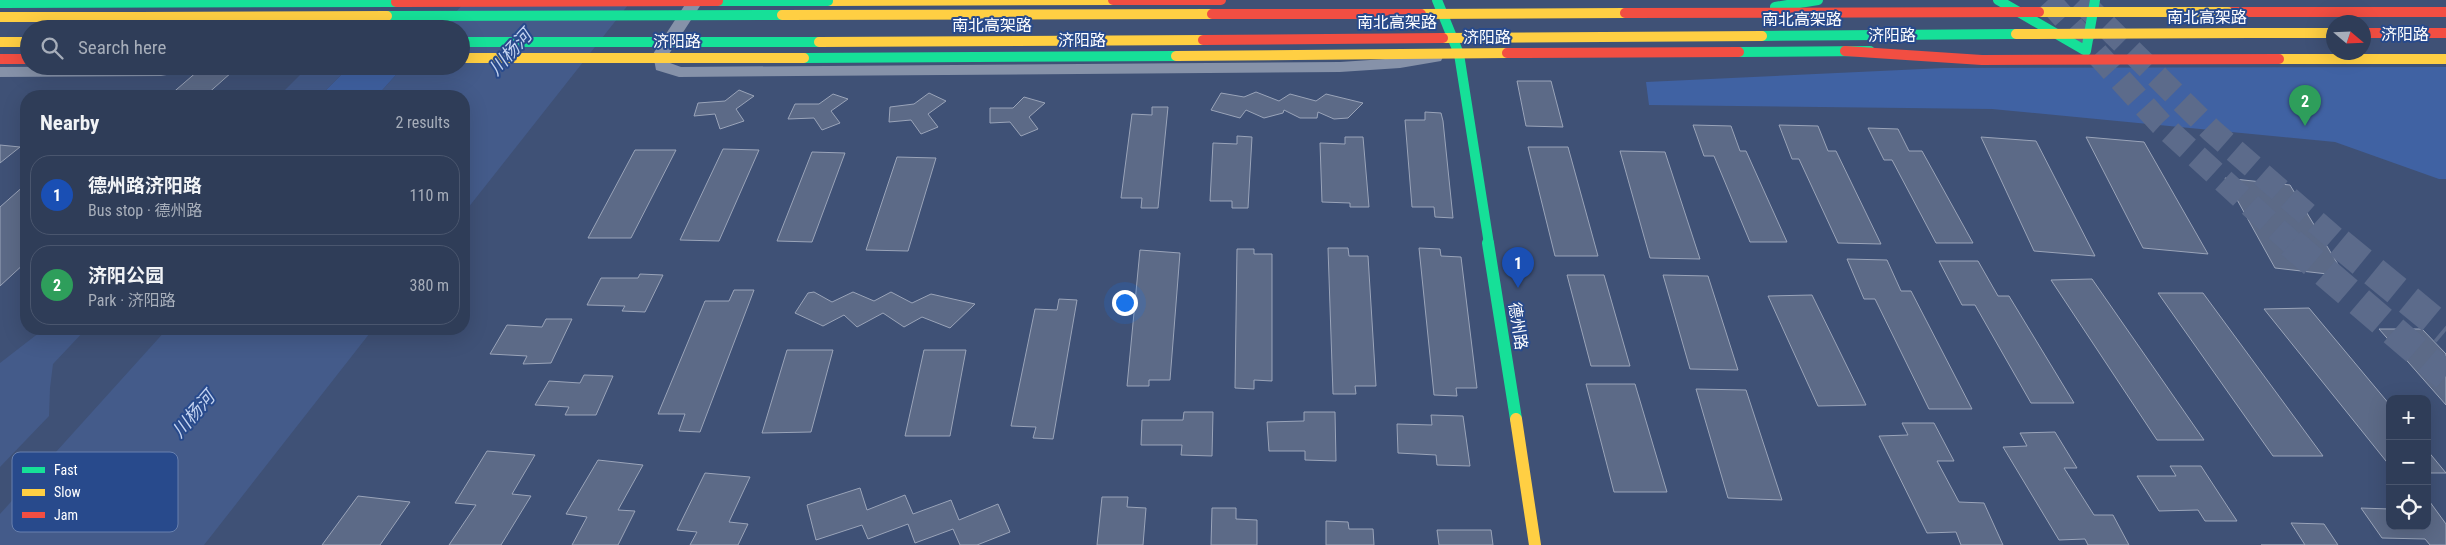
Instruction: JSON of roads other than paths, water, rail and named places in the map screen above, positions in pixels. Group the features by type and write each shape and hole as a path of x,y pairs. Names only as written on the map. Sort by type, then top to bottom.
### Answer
{"main road":[{"path":"0,3 1221,0"},
{"name":"德州路","path":"1437,0 1459,54 1535,545"},
{"name":"德州路","path":"1459,54 1465,0"},
{"path":"1725,14 1818,0"},
{"path":"1998,0 2086,51 2095,0"},
{"name":"南北高架路","path":"0,17 2446,12"},
{"name":"南北高架路","path":"470,42 811,42 2326,33"},
{"path":"2371,33 2446,33"},
{"path":"1734,36 1841,50 1982,60 2446,59"},
{"path":"0,42 20,42"},
{"name":"济阳路","path":"470,58 2326,50"},
{"name":"济阳路","path":"2371,50 2446,50"},
{"path":"0,59 20,59"}],"street":[{"path":"245,20 264,0"},
{"path":"696,0 662,54 662,66 679,72 1340,67 1400,62 1459,54"},
{"path":"0,72 20,72"}],"water":[{"name":"川杨河","path":"467,0 632,0 470,205 470,90 382,90 396,75 470,75 470,20 448,20"},
{"path":"300,75 341,75 326,90 285,90"},
{"path":"36,335 80,335 53,364 49,416 14,452 12,452 12,455 0,467 0,363"},
{"name":"川杨河","path":"162,335 368,335 204,545 0,545 0,514 12,501 12,532 178,532 178,452 56,452"}],"tunnel":[{"path":"2048,0 2161,124 2293,244"},
{"path":"2080,0 2211,130 2341,244"},
{"path":"2291,243 2446,376"},
{"path":"2339,243 2446,331"}],"place":[{"name":"济阳公园","path":"2305,126"},
{"name":"德州路济阳路","path":"1518,288"}]}
